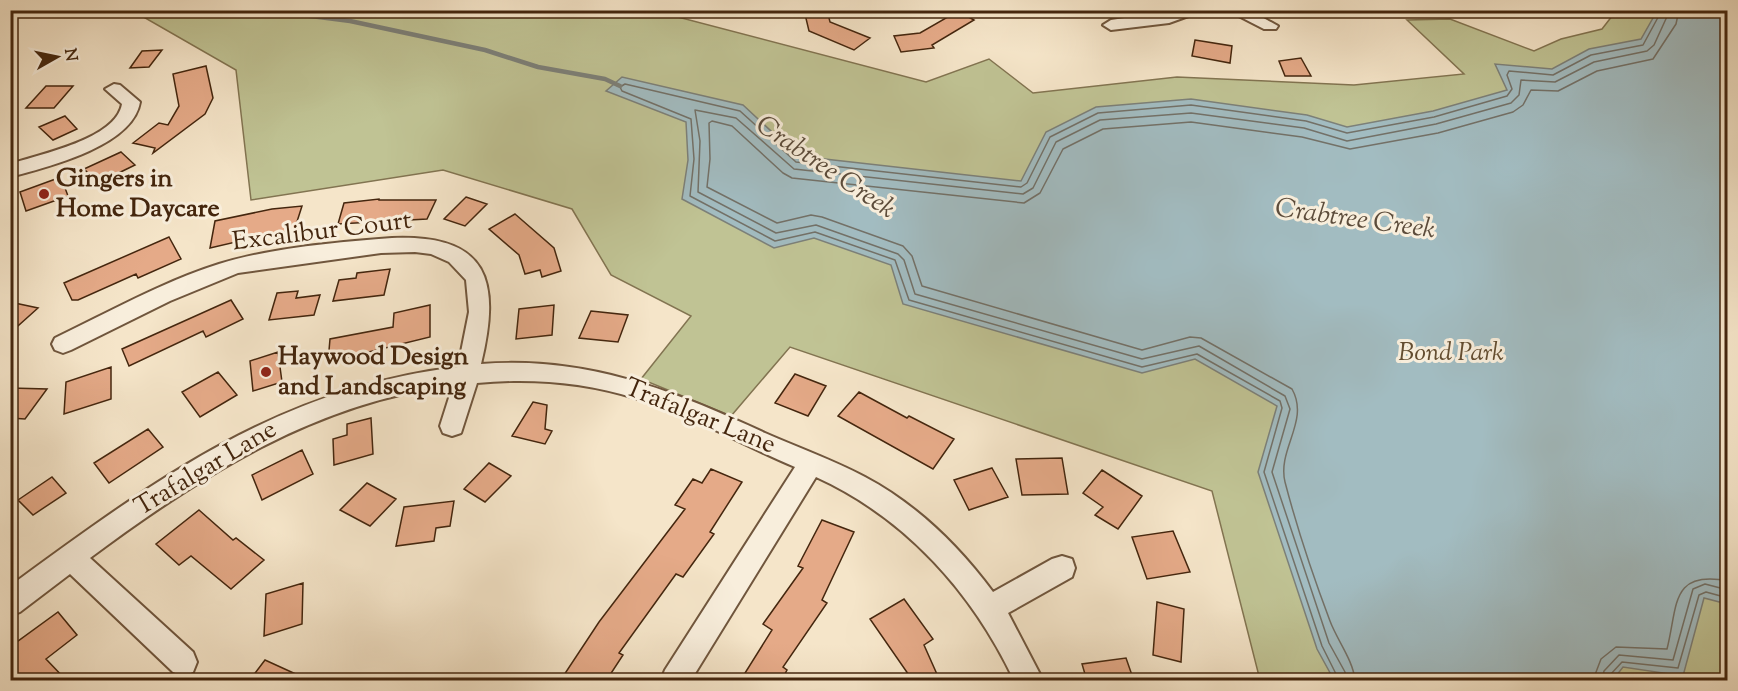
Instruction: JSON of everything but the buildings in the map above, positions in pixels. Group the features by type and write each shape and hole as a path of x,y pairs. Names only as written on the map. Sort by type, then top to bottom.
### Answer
{"street":[{"path":"1111,25 1169,18 1197,10"},
{"path":"1235,10 1270,26"},
{"path":"10,171 92,141 117,127 128,116 131,102 114,89"},
{"name":"Excalibur Court","path":"63,344 202,279 235,267 274,259 411,244 445,251 459,259 476,279 480,304 467,374 452,426"},
{"name":"Trafalgar Lane","path":"10,603 159,493 231,447 286,421 370,389 403,382 467,374 528,370 617,383 657,396 811,463 866,490 924,533 988,609 1018,657 1029,681"},
{"path":"675,681 811,463"},
{"path":"71,558 183,662"},
{"path":"988,609 1062,568"}],"green space":[{"name":"Bond Park","path":"133,11 655,11 926,82 989,59 1033,93 1177,77 1354,85 1464,74 1407,20 1450,19 1534,51 1561,39 1602,29 1616,11 1727,11 1727,680 1260,680 1212,491 790,347 731,416 641,379 691,316 611,275 572,209 443,170 251,200 236,70"}],"water":[{"name":"Bond Park","path":"1657,11 1728,11 1727,604 1704,598 1683,676 1623,667 1613,680 1334,680 1317,649 1258,472 1277,406 1195,359 1142,373 903,304 891,265 814,238 774,248 682,199 688,160 686,122 606,91 622,77 743,105 798,156 1021,181 1046,132 1096,107 1191,99 1307,115 1347,127 1433,111 1507,90 1495,64 1552,69 1589,49 1641,39"}],"waterway":[{"name":"Crabtree Creek","path":"264,10 350,21 485,50 538,67 605,79 620,86"}],"place":[{"name":"Gingers in Home Daycare","path":"44,194"},
{"name":"Haywood Design and Landscaping","path":"266,372"}]}
